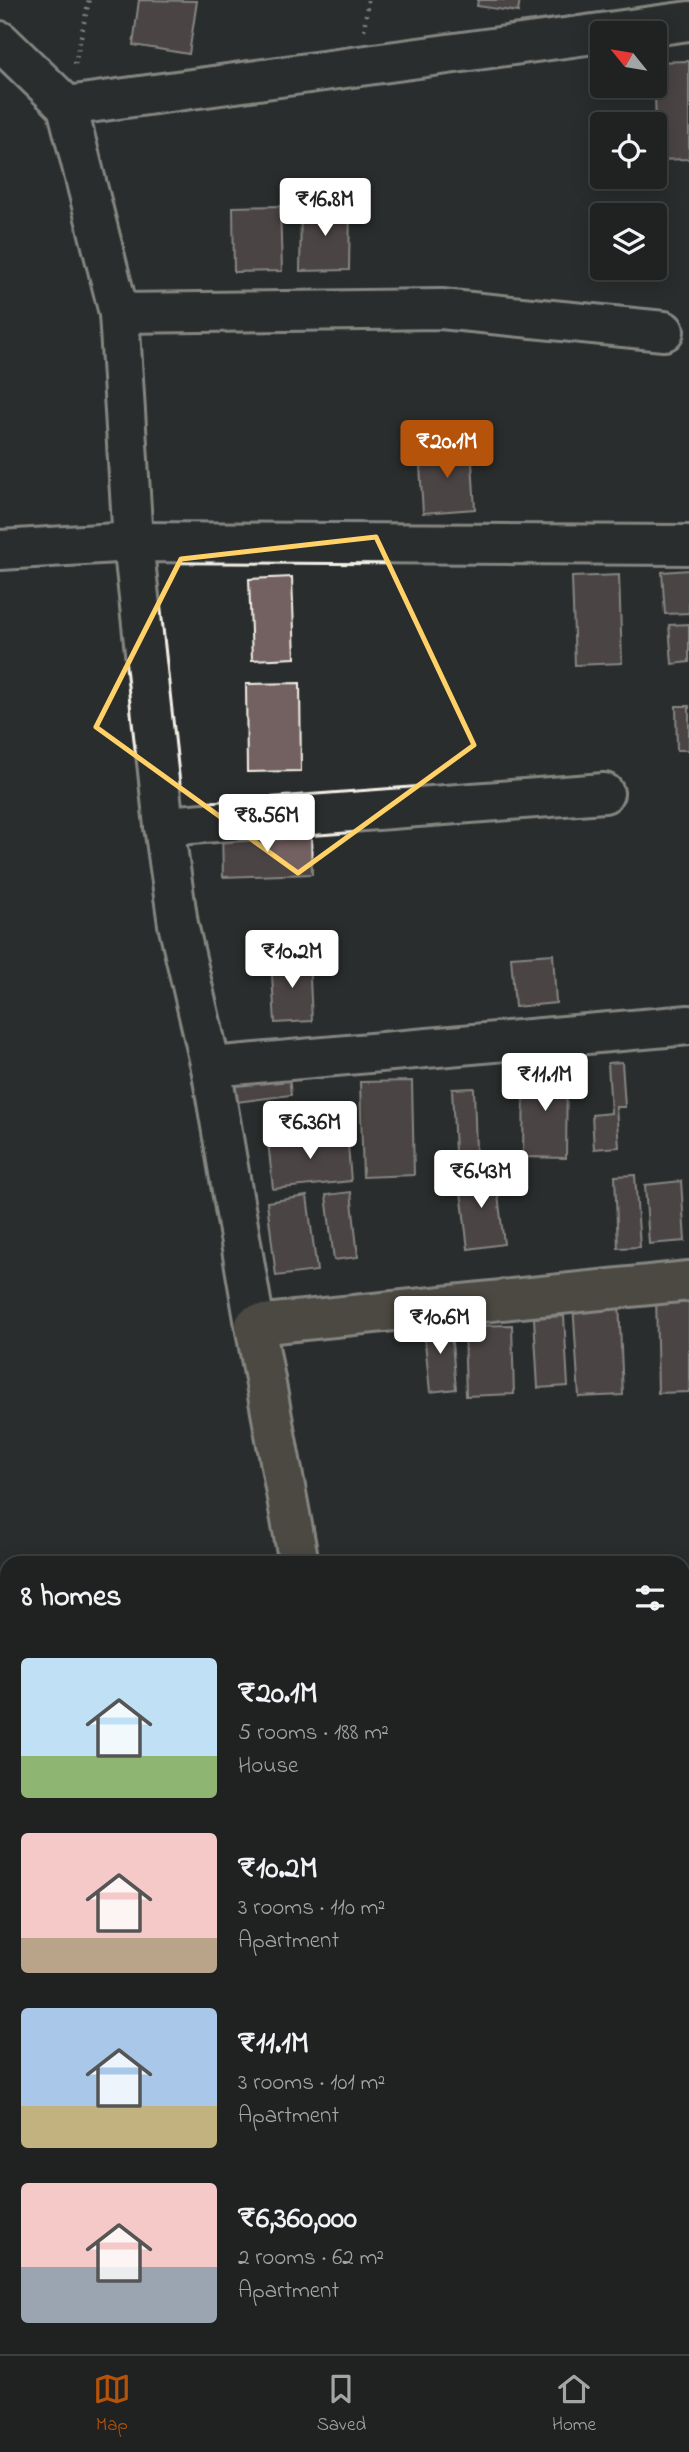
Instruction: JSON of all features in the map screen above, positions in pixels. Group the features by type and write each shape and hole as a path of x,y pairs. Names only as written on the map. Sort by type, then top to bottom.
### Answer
{"main road":[{"path":"298,1556 255,1325 689,1281"}],"street":[{"path":"67,106 689,20"},
{"path":"0,41 67,106 119,313 133,542 164,825 178,924 211,1067 255,1325"},
{"path":"119,313 441,309 664,331"},
{"path":"0,550 133,542 689,545"},
{"path":"164,825 604,793"},
{"path":"211,1067 689,1025"}],"path":[{"path":"67,106 89,0"}],"highlighted area":[{"path":"376,537 474,745 298,873 96,727 181,559"}],"building":[{"path":"139,0 197,1 189,54 133,45"},
{"path":"478,0 520,0 518,12 477,6"},
{"path":"689,61 689,159 667,160 667,112 656,112 655,98 667,98 667,62"},
{"path":"280,206 282,271 234,272 233,207"},
{"path":"301,206 350,207 349,270 300,271"},
{"path":"471,447 475,509 423,513 419,450"},
{"path":"689,570 689,613 665,614 662,572"},
{"path":"619,575 622,663 575,665 572,577"},
{"path":"292,577 295,658 252,660 249,579"},
{"path":"689,624 689,662 672,664 669,625"},
{"path":"300,683 301,771 247,772 246,684"},
{"path":"676,706 689,706 689,750 677,750"},
{"path":"311,830 312,874 223,877 222,833"},
{"path":"553,954 556,1003 515,1007 511,957"},
{"path":"309,957 312,1021 275,1023 271,959"},
{"path":"622,1062 625,1107 616,1107 619,1147 594,1149 592,1115 611,1113 608,1063"},
{"path":"288,1067 291,1095 237,1102 233,1074"},
{"path":"524,1068 567,1068 566,1158 523,1157"},
{"path":"412,1081 414,1175 363,1177 360,1082"},
{"path":"474,1088 476,1151 455,1152 452,1089"},
{"path":"347,1133 351,1181 273,1189 268,1141"},
{"path":"495,1170 504,1244 468,1249 459,1175"},
{"path":"635,1175 640,1247 618,1248 615,1176"},
{"path":"681,1181 685,1241 649,1244 645,1185"},
{"path":"351,1192 358,1257 334,1260 326,1195"},
{"path":"307,1196 317,1271 276,1276 267,1202"},
{"path":"656,1294 689,1294 689,1392 658,1393"},
{"path":"619,1301 623,1395 579,1397 573,1303"},
{"path":"564,1316 568,1386 538,1388 534,1318"},
{"path":"450,1320 456,1389 430,1392 423,1322"},
{"path":"512,1325 514,1394 466,1396 464,1326"}]}
